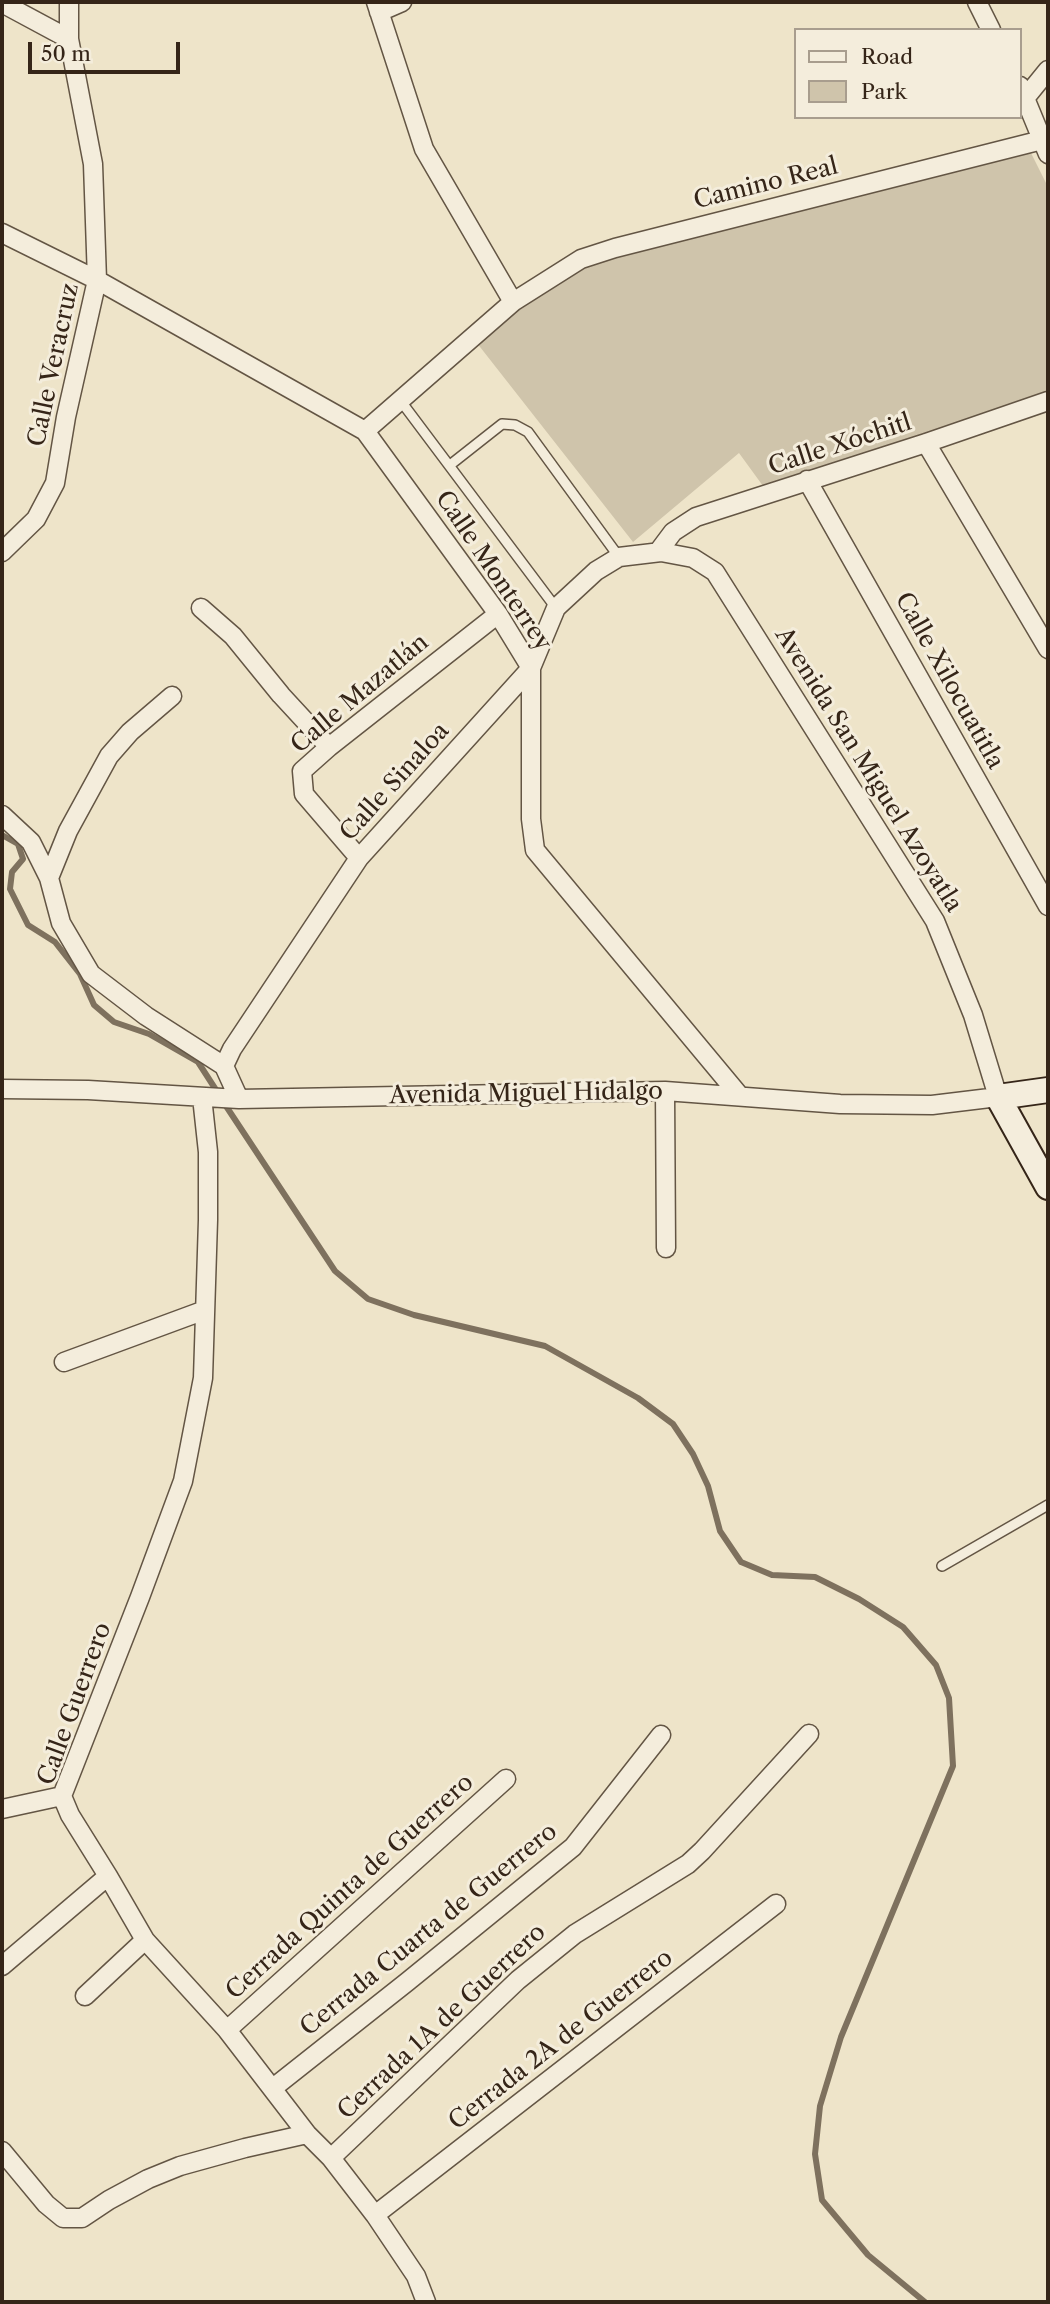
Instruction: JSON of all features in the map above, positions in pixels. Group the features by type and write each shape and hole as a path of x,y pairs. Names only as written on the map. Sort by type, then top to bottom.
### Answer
{"street":[{"name":"Calle Veracruz","path":"2,552 36,519 55,483 69,404 97,280 93,164 69,39 69,2"},
{"path":"402,2 378,7 424,149 513,302"},
{"path":"976,2 990,28"},
{"path":"2,3 69,39"},
{"path":"1045,147 1023,91 1048,70"},
{"name":"Camino Real","path":"365,430 513,302 581,259 615,248 1045,147"},
{"name":"Calle Monterrey","path":"2,233 97,280 365,430 498,614 531,668 531,820 535,850 739,1095"},
{"name":"Calle Xóchitl","path":"659,552 673,532 696,517 1048,401"},
{"path":"926,443 1048,649"},
{"name":"Calle Xilocuatitla","path":"807,480 1048,906"},
{"name":"Calle Sinaloa","path":"224,1066 247,1025 359,858 531,668 556,608 596,571 619,557 659,552"},
{"name":"Avenida San Miguel Azoyatla","path":"659,552 693,558 715,572 935,921 973,1015 998,1097"},
{"path":"201,608 233,636 281,695 329,747"},
{"name":"Calle Mazatlán","path":"359,858 304,794 302,771 498,614"},
{"path":"49,878 68,831 109,756 130,732 172,696"},
{"path":"2,815 31,842 49,878 61,923 91,974 146,1016 224,1066 239,1099"},
{"name":"Avenida Miguel Hidalgo","path":"2,1089 88,1090 239,1099 665,1091 840,1104 919,1105 1048,1090"},
{"path":"665,1091 666,1248"},
{"name":"Calle Guerrero","path":"202,1097 208,1152 204,1378 183,1481 141,1597 62,1796 70,1815 145,1940 227,2030 307,2134 331,2158 375,2215 416,2276 426,2302"},
{"path":"998,1097 1048,1187"},
{"path":"64,1362 205,1310"},
{"name":"Cerrada 1A de Guerrero","path":"331,2158 518,1980 575,1934 688,1864 810,1734"},
{"name":"Cerrada Cuarta de Guerrero","path":"273,2088 573,1847 661,1735"},
{"name":"Cerrada Quinta de Guerrero","path":"227,2030 506,1779"},
{"path":"2,1809 62,1796"},
{"path":"2,1966 108,1875"},
{"name":"Cerrada 2A de Guerrero","path":"375,2215 776,1905"},
{"path":"85,1996 145,1940"},
{"path":"2,2151 46,2204 63,2218 82,2218 148,2179 180,2166 307,2134"}],"lane":[{"path":"400,400 556,608"},
{"path":"450,465 502,424 515,425 528,432 619,557"},
{"path":"942,1566 1048,1505"}],"green space":[{"path":"1031,153 1048,187 1048,395 763,486 739,453 633,542 473,338 590,259 600,262"}],"waterway":[{"path":"2,835 18,844 23,859 12,872 10,889 28,925 55,942 80,974 94,1005 114,1022 149,1034 198,1062 218,1093"},
{"path":"224,1103 335,1271 368,1299 414,1315 545,1346 638,1398 673,1424 693,1454 708,1486 720,1531 741,1562 772,1575 815,1577 859,1599 903,1627 936,1665 949,1698 953,1766 841,2037 820,2106 815,2154 822,2200 868,2255 925,2302"}]}
